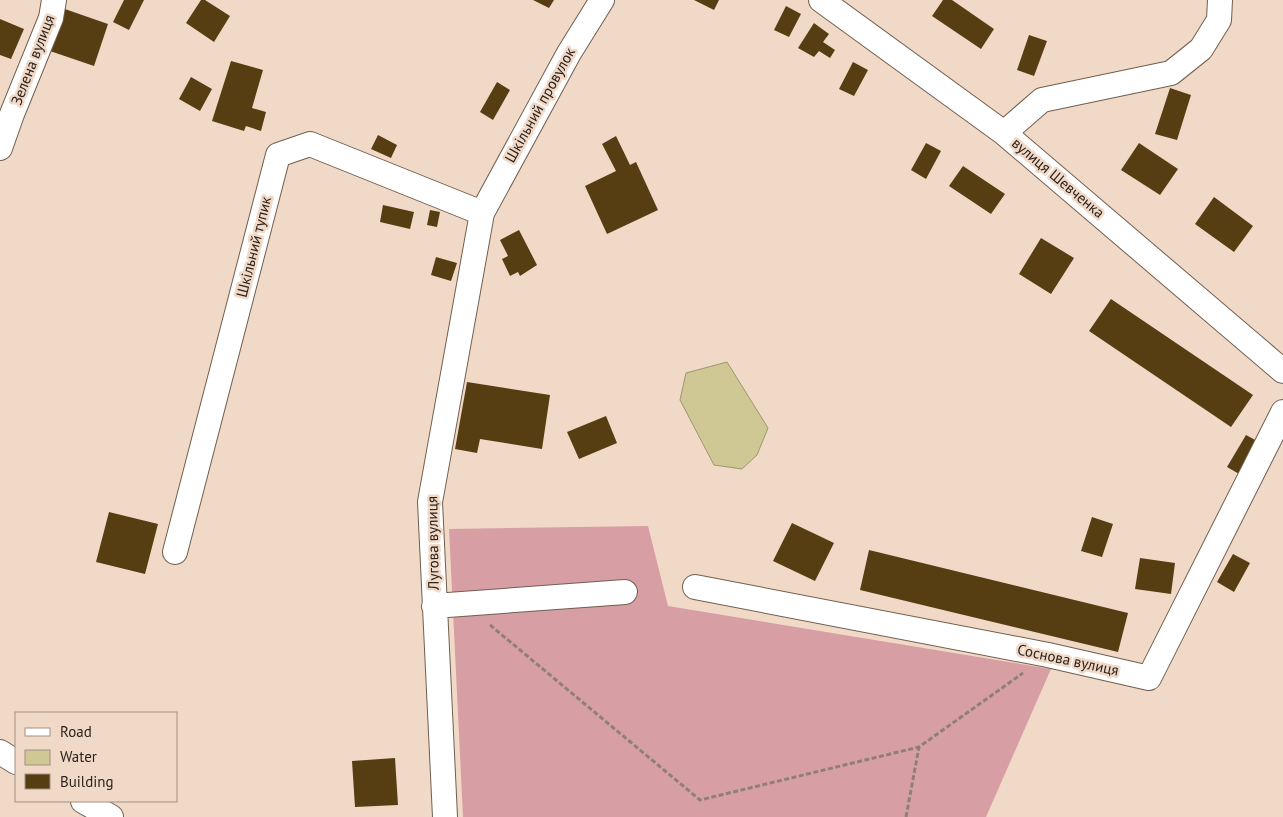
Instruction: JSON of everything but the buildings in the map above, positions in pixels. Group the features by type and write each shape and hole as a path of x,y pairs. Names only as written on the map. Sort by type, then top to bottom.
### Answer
{"street":[{"name":"Зелена вулиця","path":"0,148 51,18 54,0"},
{"name":"Шкільний провулок","path":"482,213 569,53 602,0"},
{"name":"вулиця Шевченка","path":"821,0 1004,133 1283,371"},
{"path":"1004,133 1042,100 1171,74 1201,49 1219,20 1220,0"},
{"name":"Шкільний тупик","path":"175,552 278,155 310,144 482,213"},
{"name":"Лугова вулиця","path":"445,817 430,502 482,213"},
{"name":"Соснова вулиця","path":"695,587 1048,655 1149,678 1283,412"},
{"path":"434,606 625,592"},
{"path":"0,752 15,761"},
{"path":"85,802 111,817"}],"path":[{"path":"464,604 700,800 919,746 1048,655"},
{"path":"906,817 919,746"}],"shaded area":[{"path":"648,526 668,606 1051,669 986,817 463,817 449,529"}],"water":[{"path":"727,362 768,428 757,455 742,469 714,465 680,400 686,373"}]}
